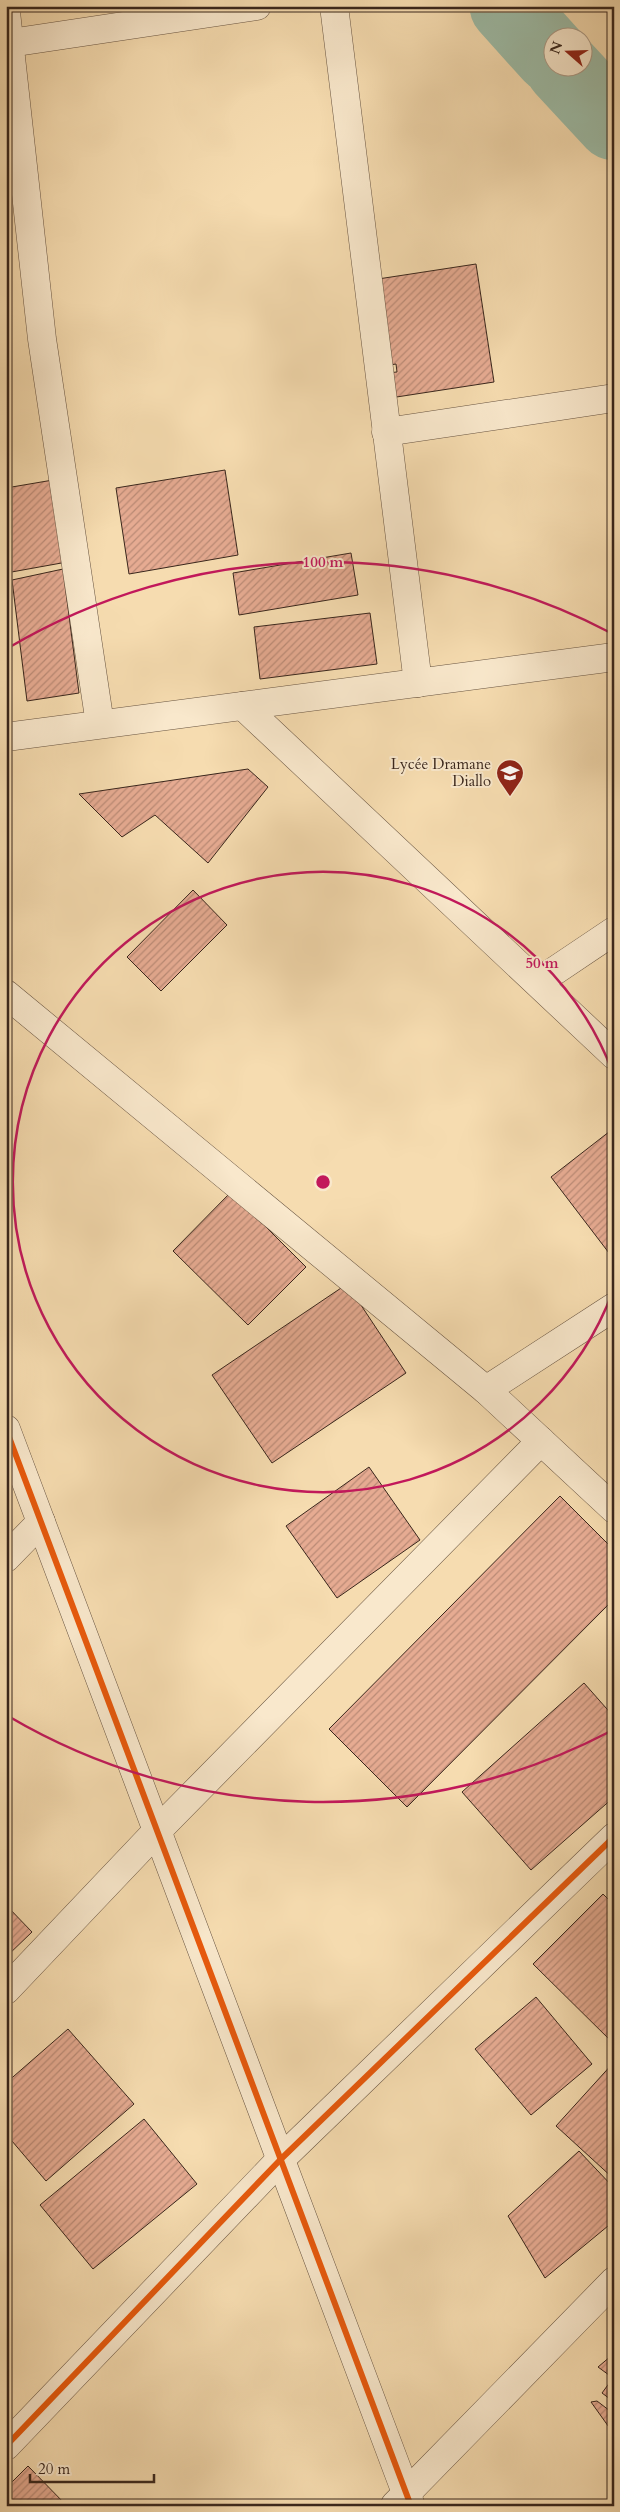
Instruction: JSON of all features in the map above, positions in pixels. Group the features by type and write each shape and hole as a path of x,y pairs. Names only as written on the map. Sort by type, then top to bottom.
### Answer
{"street":[{"path":"10,43 257,6"},
{"path":"334,6 418,683"},
{"path":"6,12 42,338 100,724"},
{"path":"386,432 614,398"},
{"path":"6,737 614,657"},
{"path":"243,706 614,1054"},
{"path":"538,982 614,930"},
{"path":"6,994 486,1390 614,1509"},
{"path":"486,1390 614,1307"},
{"path":"6,1430 281,2159 404,2502 614,2281"},
{"path":"6,1990 157,1831 542,1441"},
{"path":"6,1558 41,1522"},
{"path":"6,2446 281,2159 614,1837"}],"building":[{"path":"476,264 494,382 390,398 386,373 397,372 396,364 390,365 378,279"},
{"path":"225,470 238,555 129,574 116,488"},
{"path":"53,480 67,562 6,573 6,488"},
{"path":"351,553 358,595 239,615 233,573"},
{"path":"63,569 79,693 27,701 12,580"},
{"path":"370,613 377,664 260,679 254,627"},
{"path":"248,769 268,787 208,863 155,815 122,837 79,794"},
{"path":"193,890 227,925 161,991 127,957"},
{"path":"614,1128 614,1249 609,1253 551,1177"},
{"path":"231,1192 306,1267 248,1325 173,1251"},
{"path":"347,1284 406,1373 272,1463 212,1375"},
{"path":"369,1467 420,1540 337,1598 286,1526"},
{"path":"560,1496 614,1550 614,1599 407,1807 329,1729"},
{"path":"584,1683 614,1717 614,1797 531,1870 462,1792"},
{"path":"603,1894 614,1905 613,2043 533,1964"},
{"path":"6,1905 32,1932 6,1957"},
{"path":"536,1997 592,2064 531,2115 475,2049"},
{"path":"68,2029 134,2104 46,2181 6,2134 6,2083"},
{"path":"614,2062 613,2122 614,2179 556,2126"},
{"path":"144,2119 197,2184 93,2269 40,2205"},
{"path":"579,2151 614,2188 614,2221 545,2278 508,2216"},
{"path":"611,2356 614,2359 614,2402 602,2393 613,2378 598,2367"},
{"path":"597,2401 614,2414 614,2428 611,2430 591,2402"},
{"path":"28,2466 67,2506 6,2506 6,2488"}],"waterway":[{"path":"507,6 542,45"},
{"path":"572,78 614,123"}],"cycle path":[{"path":"6,1429 411,2506"},
{"path":"6,2446 281,2159 614,1837"}],"place":[{"name":"Lycée Dramane Diallo","path":"510,797"}]}
